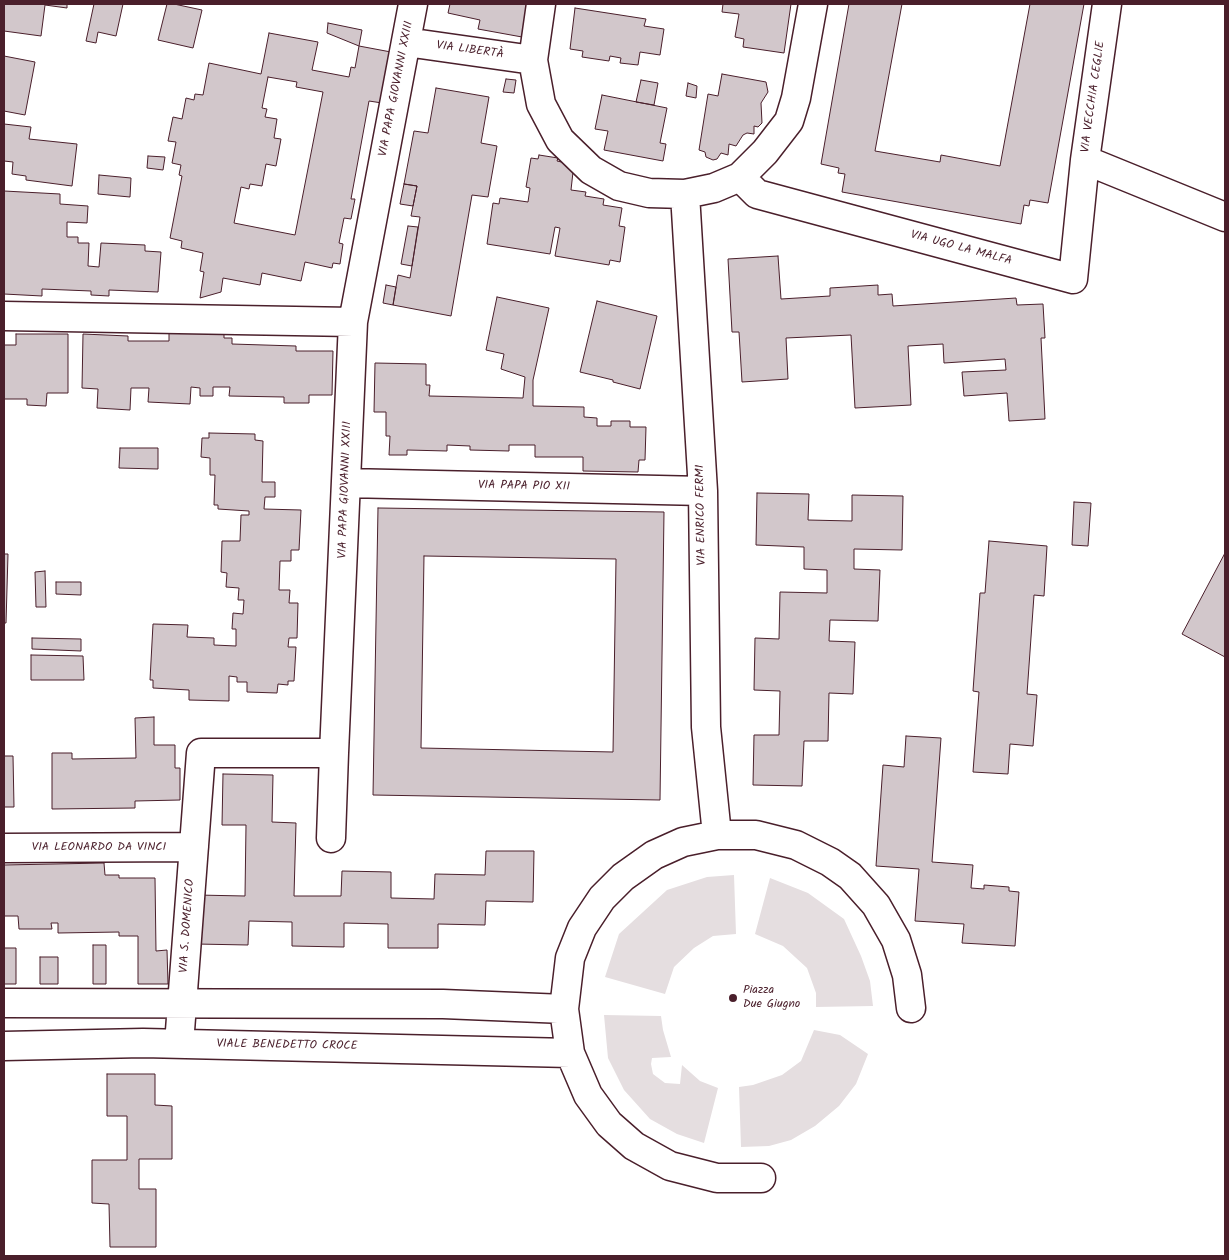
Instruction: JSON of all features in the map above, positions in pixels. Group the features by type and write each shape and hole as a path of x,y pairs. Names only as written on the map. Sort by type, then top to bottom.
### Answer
{"street":[{"name":"VIA PAPA GIOVANNI XXIII","path":"332,838 353,322 413,4"},
{"path":"541,4 533,60 541,104 560,140 590,170 619,186 649,193 685,194 714,188 740,177 765,152 789,121 796,98 813,4"},
{"name":"VIA VECCHIA CEGLIE","path":"1107,4 1085,160 1225,217"},
{"name":"VIA LIBERTÀ","path":"406,42 533,60"},
{"name":"VIA UGO LA MALFA","path":"740,177 757,194 1073,279 1085,160"},
{"name":"VIA ENRICO FERMI","path":"685,194 703,491 706,727 717,835"},
{"path":"4,316 353,322"},
{"name":"VIA PAPA PIO XII","path":"346,483 703,491"},
{"path":"194,847 201,753 334,753"},
{"path":"761,1178 717,1178 670,1166 634,1146 609,1124 588,1095 570,1053 564,1009 570,958 582,928 602,898 623,877 654,855 683,842 717,835 756,835 796,845 830,862 850,876 876,904 896,940 907,975 911,1008"},
{"name":"VIA LEONARDO DA VINCI","path":"4,848 194,847"},
{"name":"VIA S. DOMENICO","path":"179,1044 194,847"},
{"path":"4,1003 443,1004 564,1009"},
{"name":"VIALE BENEDETTO CROCE","path":"4,1046 143,1043 570,1053"}],"shaded area":[{"path":"734,875 736,934 713,936 694,948 674,967 665,994 605,977 619,934 667,890 707,877"},
{"path":"770,878 808,893 844,919 870,981 873,1006 816,1007 816,993 807,968 783,946 755,934"},
{"path":"604,1015 661,1016 671,1057 652,1058 653,1074 665,1083 680,1084 682,1065 700,1081 718,1088 704,1143 677,1134 650,1119 624,1090 608,1058"},
{"path":"814,1030 840,1035 868,1054 856,1084 839,1106 815,1126 791,1140 769,1146 741,1147 739,1087 753,1085 782,1075 801,1061"}],"building":[{"path":"4,4 67,4 67,8 45,5 41,36 4,31"},
{"path":"94,4 123,4 116,36 98,32 96,43 86,41"},
{"path":"167,4 202,10 193,48 158,40"},
{"path":"450,4 529,4 522,37 478,29 480,20 448,13"},
{"path":"723,4 791,4 784,53 743,47 744,39 735,37 739,14 722,12"},
{"path":"849,4 902,4 875,151 940,162 941,155 1000,166 1030,4 1084,4 1048,203 1030,200 1029,206 1024,205 1021,224 842,192 845,174 838,173 839,168 821,164"},
{"path":"575,8 646,19 644,26 664,29 660,55 640,52 638,65 620,63 621,58 610,56 609,61 582,57 583,51 570,49"},
{"path":"328,23 362,30 359,46 327,33"},
{"path":"269,33 318,42 312,70 349,77 351,67 355,68 359,46 391,52 382,103 369,101 351,199 355,199 351,219 344,218 339,243 343,244 340,264 333,263 332,268 305,262 301,281 262,273 260,285 223,278 221,292 200,298 204,272 200,271 203,253 181,248 182,241 170,238 182,176 179,175 181,165 172,163 176,142 168,141 173,117 182,119 186,98 194,100 195,94 203,95 209,63 261,74","holes":["268,77 297,82 296,87 323,92 295,235 234,223 241,187 249,189 250,184 262,186 266,164 276,166 281,139 274,138 277,119 265,117 267,109 262,108"]},
{"path":"4,56 35,62 25,115 4,111"},
{"path":"722,74 766,82 768,92 761,103 762,123 758,127 754,126 754,134 747,133 743,135 736,146 729,144 728,155 721,153 717,159 713,160 706,157 705,152 699,150 708,94 718,96"},
{"path":"506,79 516,80 514,93 503,92"},
{"path":"641,80 658,83 654,105 636,102"},
{"path":"688,83 697,86 696,98 686,96"},
{"path":"436,88 489,97 481,143 497,146 488,197 472,195 451,316 393,305 398,275 410,278 420,217 411,216 417,186 404,184 414,131 428,133"},
{"path":"602,95 667,108 660,143 666,144 663,161 604,150 608,131 595,129"},
{"path":"4,124 31,127 29,139 77,144 72,186 26,180 26,176 12,174 13,162 4,161"},
{"path":"539,155 558,158 557,161 566,163 573,172 571,190 586,192 585,196 604,199 603,205 622,208 619,226 625,227 620,262 610,260 609,265 555,256 560,228 555,227 550,254 487,244 493,203 499,204 500,198 528,202 530,188 526,187 531,158 538,159"},
{"path":"148,156 165,157 163,170 147,168"},
{"path":"99,175 131,178 130,197 98,194"},
{"path":"404,184 417,186 413,206 400,204"},
{"path":"4,191 60,194 60,204 88,206 87,223 67,222 67,237 78,237 78,243 89,243 88,266 99,267 101,243 145,245 145,251 161,252 158,292 109,290 109,296 91,295 91,291 42,289 42,296 4,294"},
{"path":"408,226 418,227 412,266 401,264"},
{"path":"778,256 781,299 830,296 830,288 878,285 878,295 892,294 893,306 1016,298 1017,305 1043,304 1045,338 1041,338 1045,419 1009,421 1007,393 964,396 962,372 1006,370 1005,359 944,363 943,344 908,346 911,405 855,408 851,335 786,338 788,379 742,382 739,332 732,332 728,259"},
{"path":"386,285 396,287 393,305 383,303"},
{"path":"497,297 549,308 533,380 533,406 584,407 584,417 597,418 597,426 611,426 611,421 630,421 630,427 646,427 645,460 639,460 638,472 583,471 583,457 535,457 535,445 509,445 509,451 470,450 470,446 447,445 447,451 407,450 407,455 389,455 390,436 386,436 386,412 374,412 375,363 426,364 426,385 430,385 429,396 523,398 525,377 501,369 504,354 486,350"},
{"path":"597,301 657,316 640,389 580,372"},
{"path":"169,332 224,334 224,338 232,338 232,344 296,346 296,351 333,351 332,395 309,395 309,403 284,403 284,397 229,396 230,387 213,387 213,396 200,396 200,388 191,387 190,404 148,402 149,388 131,388 130,410 97,408 98,389 82,388 83,334 128,336 128,341 169,341"},
{"path":"16,334 68,334 68,393 47,393 46,406 27,405 27,399 4,399 4,345 16,345"},
{"path":"209,433 255,434 255,440 263,441 262,482 275,482 275,497 265,497 264,509 301,510 299,550 291,550 291,561 280,561 279,590 290,590 289,603 298,603 297,638 289,638 288,647 296,647 294,681 288,681 288,685 278,684 277,693 247,692 247,682 237,682 237,677 229,676 229,701 189,700 189,690 153,688 153,680 150,680 153,624 188,625 187,637 214,638 214,645 236,646 236,629 232,629 233,613 243,614 244,600 238,600 239,588 226,587 227,573 221,572 222,541 240,541 241,515 249,515 249,511 218,509 218,505 214,505 215,475 210,475 210,458 201,457 202,438 209,438"},
{"path":"120,448 158,448 158,469 119,468"},
{"path":"757,493 809,494 808,520 852,521 852,495 903,496 902,550 854,549 854,569 880,570 878,621 830,620 829,641 855,642 853,694 829,693 828,741 804,741 802,786 753,785 754,735 779,735 780,691 754,690 755,638 779,639 780,592 827,593 827,570 804,569 804,547 756,545"},
{"path":"1074,502 1091,503 1088,546 1072,545"},
{"path":"378,508 664,512 660,800 373,795","holes":["424,556 616,559 613,752 421,748"]},
{"path":"989,541 1047,546 1044,596 1034,595 1027,694 1037,695 1033,746 1010,744 1008,774 973,772 979,692 973,691 980,593 985,593"},
{"path":"1225,553 1225,657 1182,634"},
{"path":"4,554 8,554 6,623 4,623"},
{"path":"45,571 46,607 36,607 35,572"},
{"path":"56,582 81,582 81,595 56,594"},
{"path":"32,638 81,639 81,651 32,649"},
{"path":"31,655 83,656 84,680 31,680"},
{"path":"154,717 154,745 175,745 175,768 180,768 180,800 135,801 135,808 52,809 52,753 72,753 72,759 136,758 135,718"},
{"path":"906,736 941,738 932,862 973,865 971,888 984,889 984,885 1009,887 1009,891 1019,892 1015,946 962,943 964,924 915,921 919,869 876,866 883,765 904,767"},
{"path":"4,756 13,756 14,807 4,807"},
{"path":"223,774 273,775 272,822 296,823 294,896 341,896 342,871 391,872 391,898 434,899 435,874 485,875 486,851 534,851 533,902 486,901 485,925 438,924 438,948 388,948 388,924 344,923 344,947 292,946 292,922 249,921 248,945 196,944 197,895 245,896 246,825 222,825"},
{"path":"104,863 105,875 119,875 119,878 155,878 156,951 167,950 168,984 138,984 138,936 119,936 119,932 58,933 58,923 51,923 52,929 19,929 18,916 4,916 4,865"},
{"path":"93,945 106,945 106,984 93,984"},
{"path":"4,948 16,948 16,984 4,984"},
{"path":"40,957 58,957 58,984 40,984"},
{"path":"107,1074 155,1074 155,1105 172,1106 172,1159 139,1159 139,1189 156,1189 156,1247 110,1247 109,1204 92,1203 92,1160 127,1160 127,1116 107,1116"}],"place":[{"name":"Piazza Due Giugno","path":"733,998"}]}
